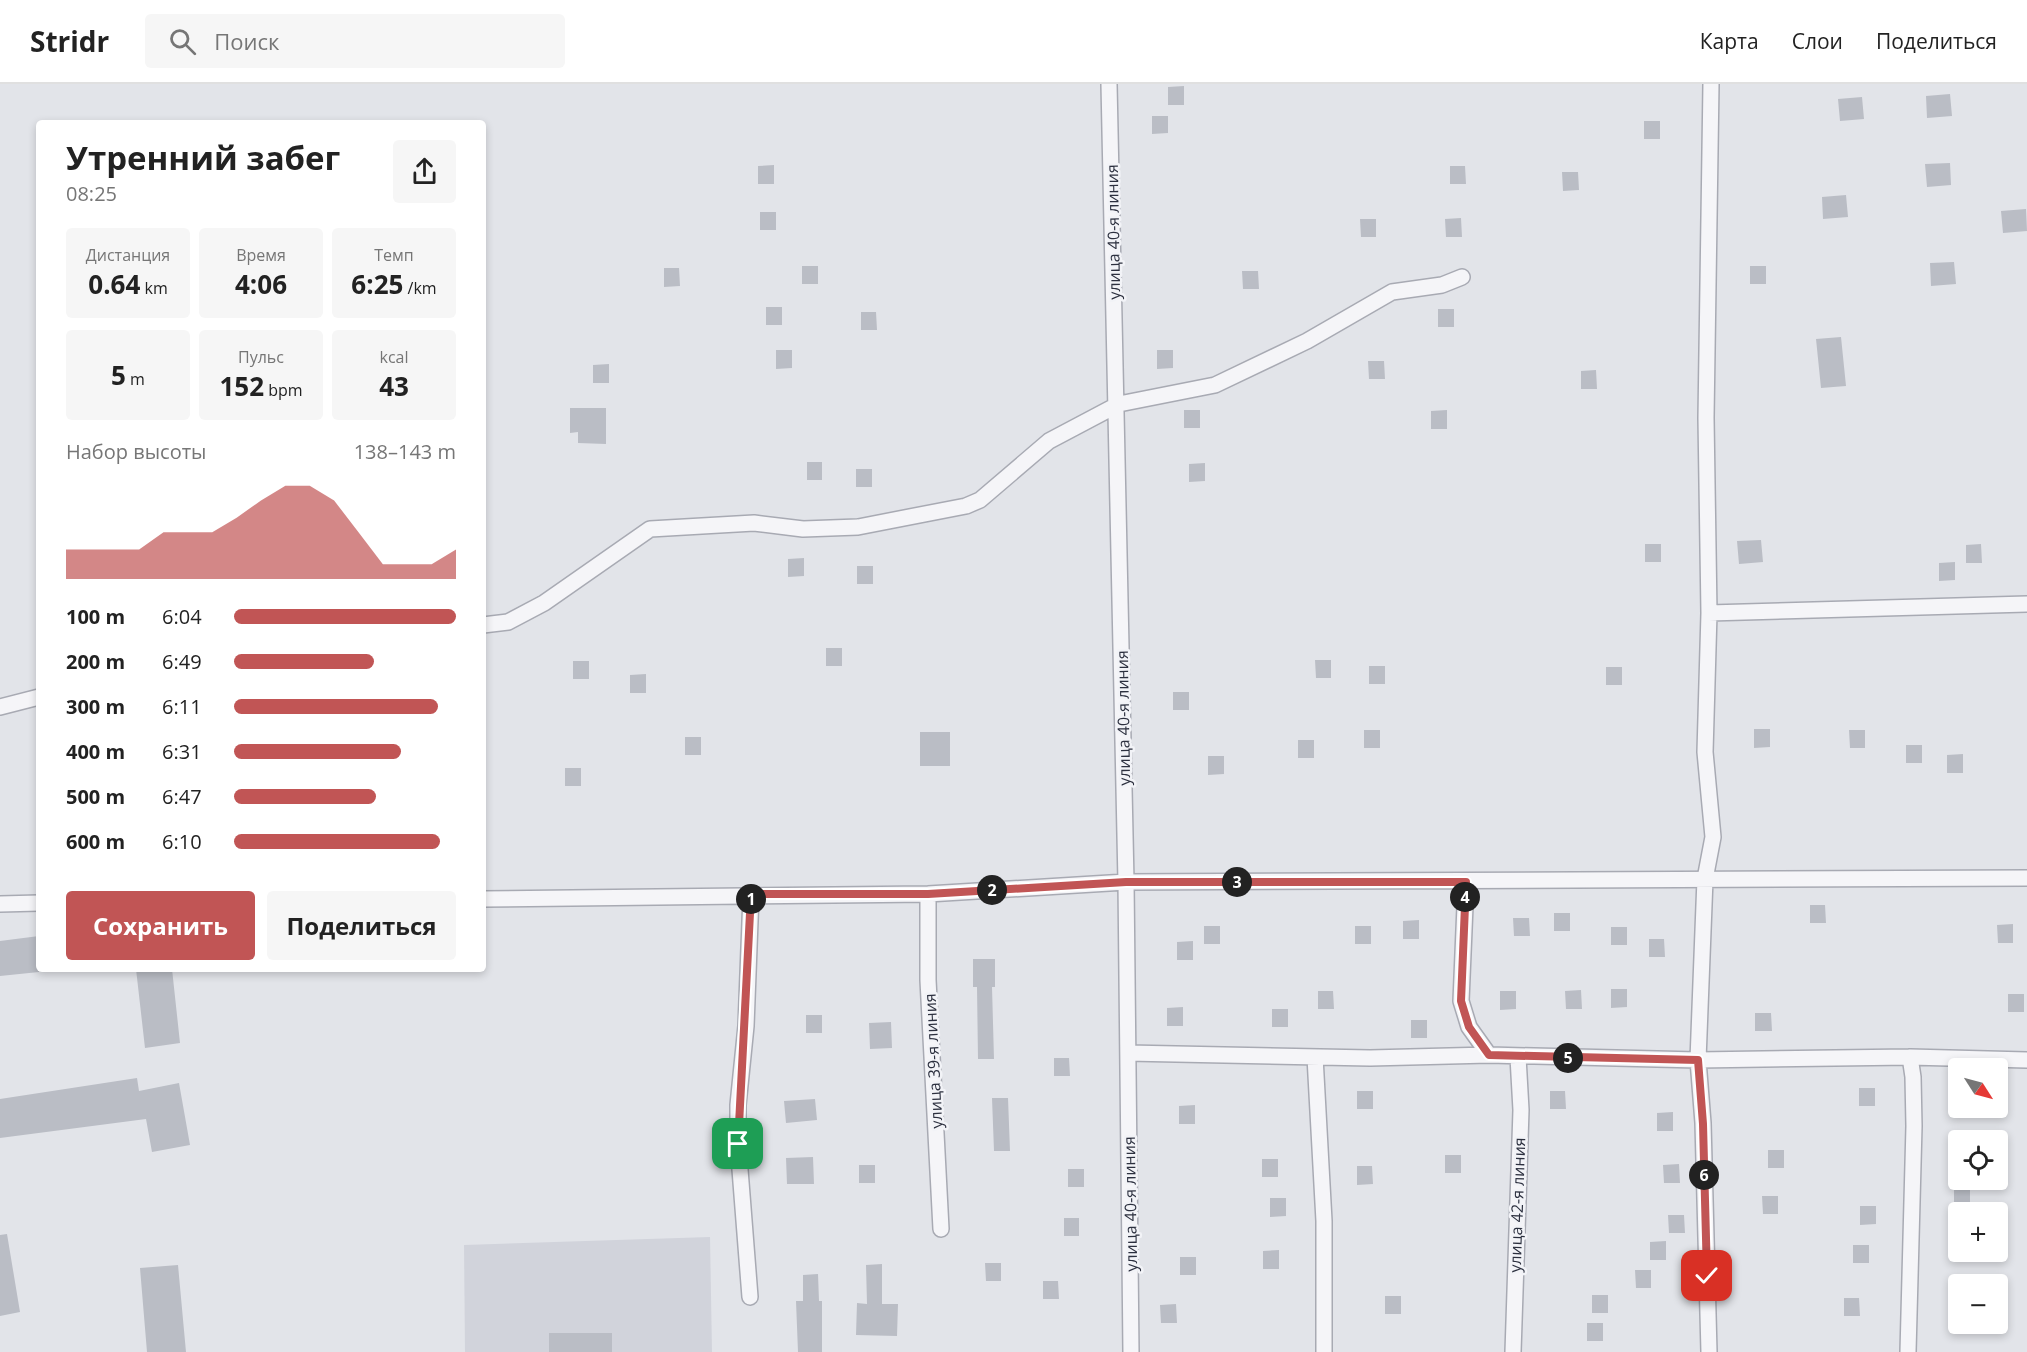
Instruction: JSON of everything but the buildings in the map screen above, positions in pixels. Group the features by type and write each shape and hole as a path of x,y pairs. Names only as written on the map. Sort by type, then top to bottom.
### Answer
{"street":[{"name":"улица 40-я линия","path":"1110,84 1126,882 1131,1352"},
{"path":"1709,1352 1703,1124 1698,1060 1705,879 1713,837 1713,815 1705,752 1709,613 1706,418 1711,84"},
{"path":"486,625 508,622 544,603 650,529 754,523 803,529 858,527 966,506 980,500 1049,441 1116,406 1215,385 1307,341 1392,292 1442,285 1461,277"},
{"path":"1709,613 2027,604"},
{"path":"0,707 36,698"},
{"path":"486,899 751,894 928,894 1126,882 2027,878"},
{"path":"1466,882 1461,1001 1469,1027 1489,1055"},
{"path":"750,1297 738,1144 738,1105 746,1026 751,894"},
{"name":"улица 39-я линия","path":"928,894 928,980 941,1229"},
{"path":"0,904 36,903"},
{"path":"1128,1053 1315,1057 1489,1055 1698,1060 1910,1057 2027,1060"},
{"path":"1315,1057 1324,1221 1324,1352"},
{"name":"улица 42-я линия","path":"1513,1352 1521,1110 1518,1057"},
{"path":"1908,1352 1914,1126 1913,1077 1910,1057"}],"shaded area":[{"path":"710,1237 712,1352 465,1352 464,1245"}],"route":[{"path":"738,1144 738,1105 746,1026 751,894 928,894 1126,882 1466,882 1461,1001 1469,1027 1489,1055 1698,1060 1703,1124 1707,1276"}]}
